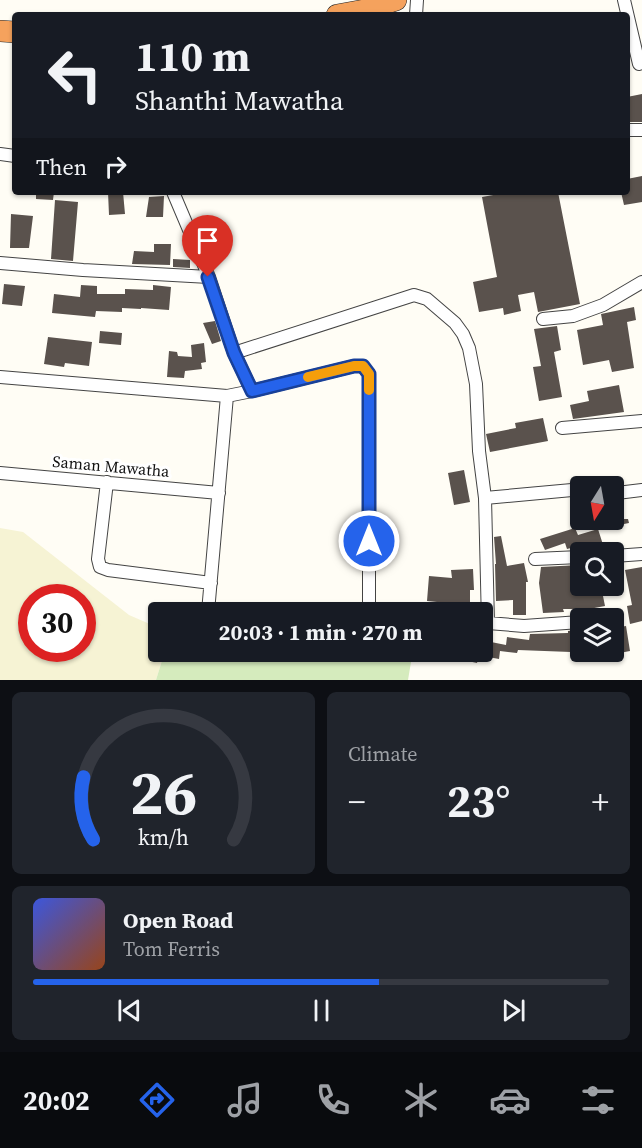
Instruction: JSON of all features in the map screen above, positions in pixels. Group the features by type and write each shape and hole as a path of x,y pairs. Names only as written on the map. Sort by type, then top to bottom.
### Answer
{"highway":[{"path":"350,12 396,0"}],"street":[{"path":"630,26 639,64"},
{"path":"174,195 208,277 234,353 252,391"},
{"path":"0,263 208,277"},
{"path":"543,319 573,316 603,305 642,282"},
{"path":"234,353 414,296 427,299 455,324 469,348 476,384 479,451 485,498 488,622 524,626 570,623"},
{"path":"0,377 226,396 354,366 363,366 369,374 369,602"},
{"path":"209,602 226,396"},
{"path":"562,428 642,421"},
{"name":"Saman Mawatha","path":"0,473 219,493"},
{"path":"107,482 98,559 100,567 108,570 211,583"},
{"path":"485,498 570,490"},
{"path":"624,492 642,490"},
{"path":"624,555 642,554"},
{"path":"535,559 570,557"}],"shaded area":[{"path":"0,528 23,532 89,584 18,584 18,662 96,662 96,589 129,615 148,623 148,662 162,662 156,680 0,680"}],"green space":[{"path":"162,662 411,662 408,680 156,680"}],"building":[{"path":"642,94 642,122 630,122 630,96"},
{"path":"642,176 642,202 624,205 622,195 630,195 630,178"},
{"path":"36,195 54,195 53,200 36,199"},
{"path":"108,195 123,195 125,214 109,215"},
{"path":"559,195 580,304 538,312 534,292 518,295 521,311 504,315 503,308 479,312 473,282 497,277 482,197"},
{"path":"164,196 163,217 146,217 149,197"},
{"path":"55,200 78,202 73,261 51,259"},
{"path":"11,214 33,216 29,248 10,248"},
{"path":"154,244 171,244 170,265 132,264 134,251 154,252"},
{"path":"173,259 190,260 190,268 173,267"},
{"path":"4,284 25,286 22,306 2,304"},
{"path":"81,285 97,286 97,294 125,294 125,289 153,290 153,285 171,287 169,310 122,308 122,312 96,311 95,317 52,313 54,294 80,297"},
{"path":"634,307 636,320 627,322 634,368 612,372 609,360 583,365 577,330 603,325 601,314"},
{"path":"215,321 221,341 212,344 203,323"},
{"path":"557,326 561,350 554,352 562,397 539,401 533,367 541,366 534,329"},
{"path":"100,331 122,333 121,345 99,343"},
{"path":"48,337 92,342 89,366 65,363 64,367 44,364"},
{"path":"204,343 206,362 201,363 202,369 185,371 184,378 167,377 169,351 177,352 178,356 192,357 191,345"},
{"path":"619,385 624,412 573,419 570,405 589,401 587,391"},
{"path":"543,418 548,441 490,452 486,434 516,428 515,423"},
{"path":"464,470 470,502 454,505 448,473"},
{"path":"570,530 576,530 578,535 598,530 602,542 570,542 570,548 567,549 565,543 545,550 540,539"},
{"path":"501,536 507,566 524,563 528,582 526,582 526,615 513,615 513,600 496,601 494,537"},
{"path":"570,566 570,596 603,596 605,606 570,608 563,609 564,612 543,613 539,583 541,567"},
{"path":"642,567 642,621 630,624 627,606 632,605 625,570"},
{"path":"473,569 474,590 470,590 470,602 427,601 429,576 452,578 451,570"},
{"path":"624,626 626,626 630,651 624,652"},
{"path":"570,631 570,652 500,651 499,659 493,658 493,642 506,645 507,637 529,640 530,634 568,633"}],"slow traffic":[{"path":"308,377 363,366 369,374 369,390"}],"route":[{"path":"208,277 234,353 252,391 354,366 363,366 369,374 369,541"}]}
